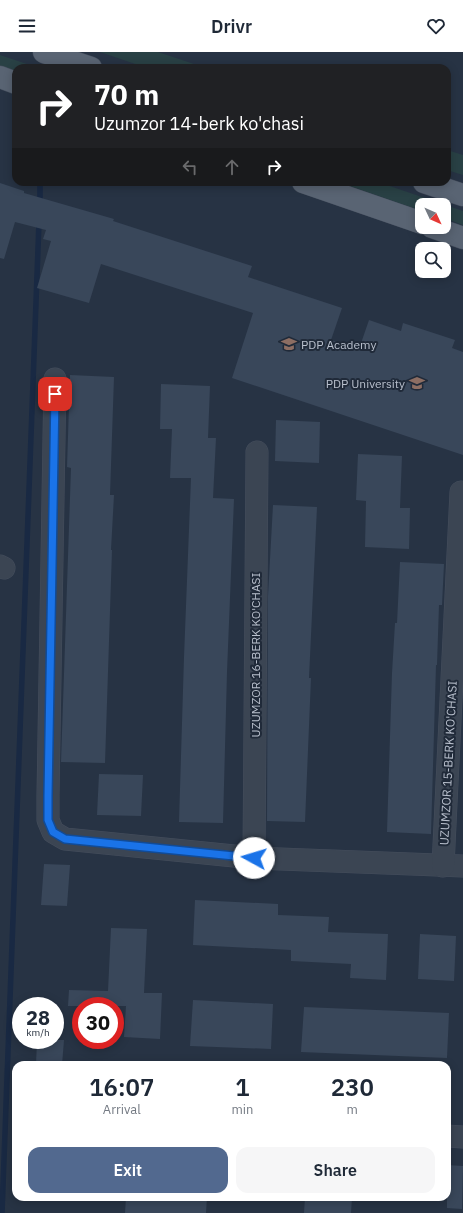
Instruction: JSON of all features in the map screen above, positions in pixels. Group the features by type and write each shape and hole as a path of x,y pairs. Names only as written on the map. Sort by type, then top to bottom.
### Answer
{"main road":[{"path":"44,52 79,64"},
{"path":"0,77 12,82"},
{"path":"315,186 415,221"},
{"path":"436,186 463,195"},
{"path":"451,234 463,238"}],"street":[{"path":"55,379 48,820 53,832 65,839 254,858 453,866"},
{"name":"UZUMZOR 16-BERK KO'CHASI","path":"254,858 257,452"},
{"name":"UZUMZOR 15-BERK KO'CHASI","path":"453,866 462,492"},
{"path":"451,1136 463,1137"}],"green space":[{"path":"100,52 158,52 194,64 135,64"},
{"path":"0,55 27,64 12,64 12,70 0,66"},
{"path":"451,151 463,155 463,175 451,171"},
{"path":"350,186 390,186 425,198 415,198 415,209"},
{"path":"451,207 463,211 463,225 451,221"}],"building":[{"path":"0,183 24,191 24,193 114,219 113,221 252,266 248,277 342,308 331,340 359,349 369,320 401,331 403,323 455,340 452,348 463,352 463,455 232,378 253,313 101,264 89,303 37,288 51,241 43,239 46,230 15,222 4,259 0,258"},
{"path":"70,375 114,377 110,495 114,495 105,763 61,762 71,468 67,467"},
{"path":"161,384 210,386 208,438 216,438 213,498 234,499 223,823 179,822 191,478 170,478 172,429 160,429"},
{"path":"276,420 320,422 319,463 275,461"},
{"path":"358,454 402,456 400,508 410,508 409,549 365,547 366,501 356,500"},
{"path":"273,505 317,507 309,678 311,678 305,822 267,821 268,596"},
{"path":"400,562 444,564 442,605 439,605 436,665 431,834 387,832 392,673 395,623 397,623"},
{"path":"99,774 143,775 141,816 97,815"},
{"path":"44,864 70,865 67,906 41,905"},
{"path":"195,900 278,904 278,915 329,917 328,932 388,934 386,980 350,978 351,964 291,961 291,950 193,945"},
{"path":"111,928 147,929 144,993 162,993 160,1039 124,1037 126,1006 124,1006 124,997 72,997 72,1006 68,1006 69,990 108,991"},
{"path":"420,934 456,936 454,981 418,979"},
{"path":"193,1000 273,1004 271,1049 190,1046"},
{"path":"304,1007 449,1013 447,1058 301,1052"},
{"path":"37,1049 63,1049 62,1061 36,1061"},
{"path":"451,1165 463,1166 462,1209 447,1208 447,1201 451,1201"},
{"path":"126,1201 207,1201 206,1213 125,1213"},
{"path":"305,1201 352,1201 351,1213 304,1213"}],"waterway":[{"path":"40,186 40,203"},
{"path":"2,1213 39,222"}],"place":[{"name":"PDP Academy","path":"289,344"},
{"name":"PDP University","path":"417,383"}],"route":[{"path":"55,394 48,796 48,820 53,832 65,839 254,858"}]}
